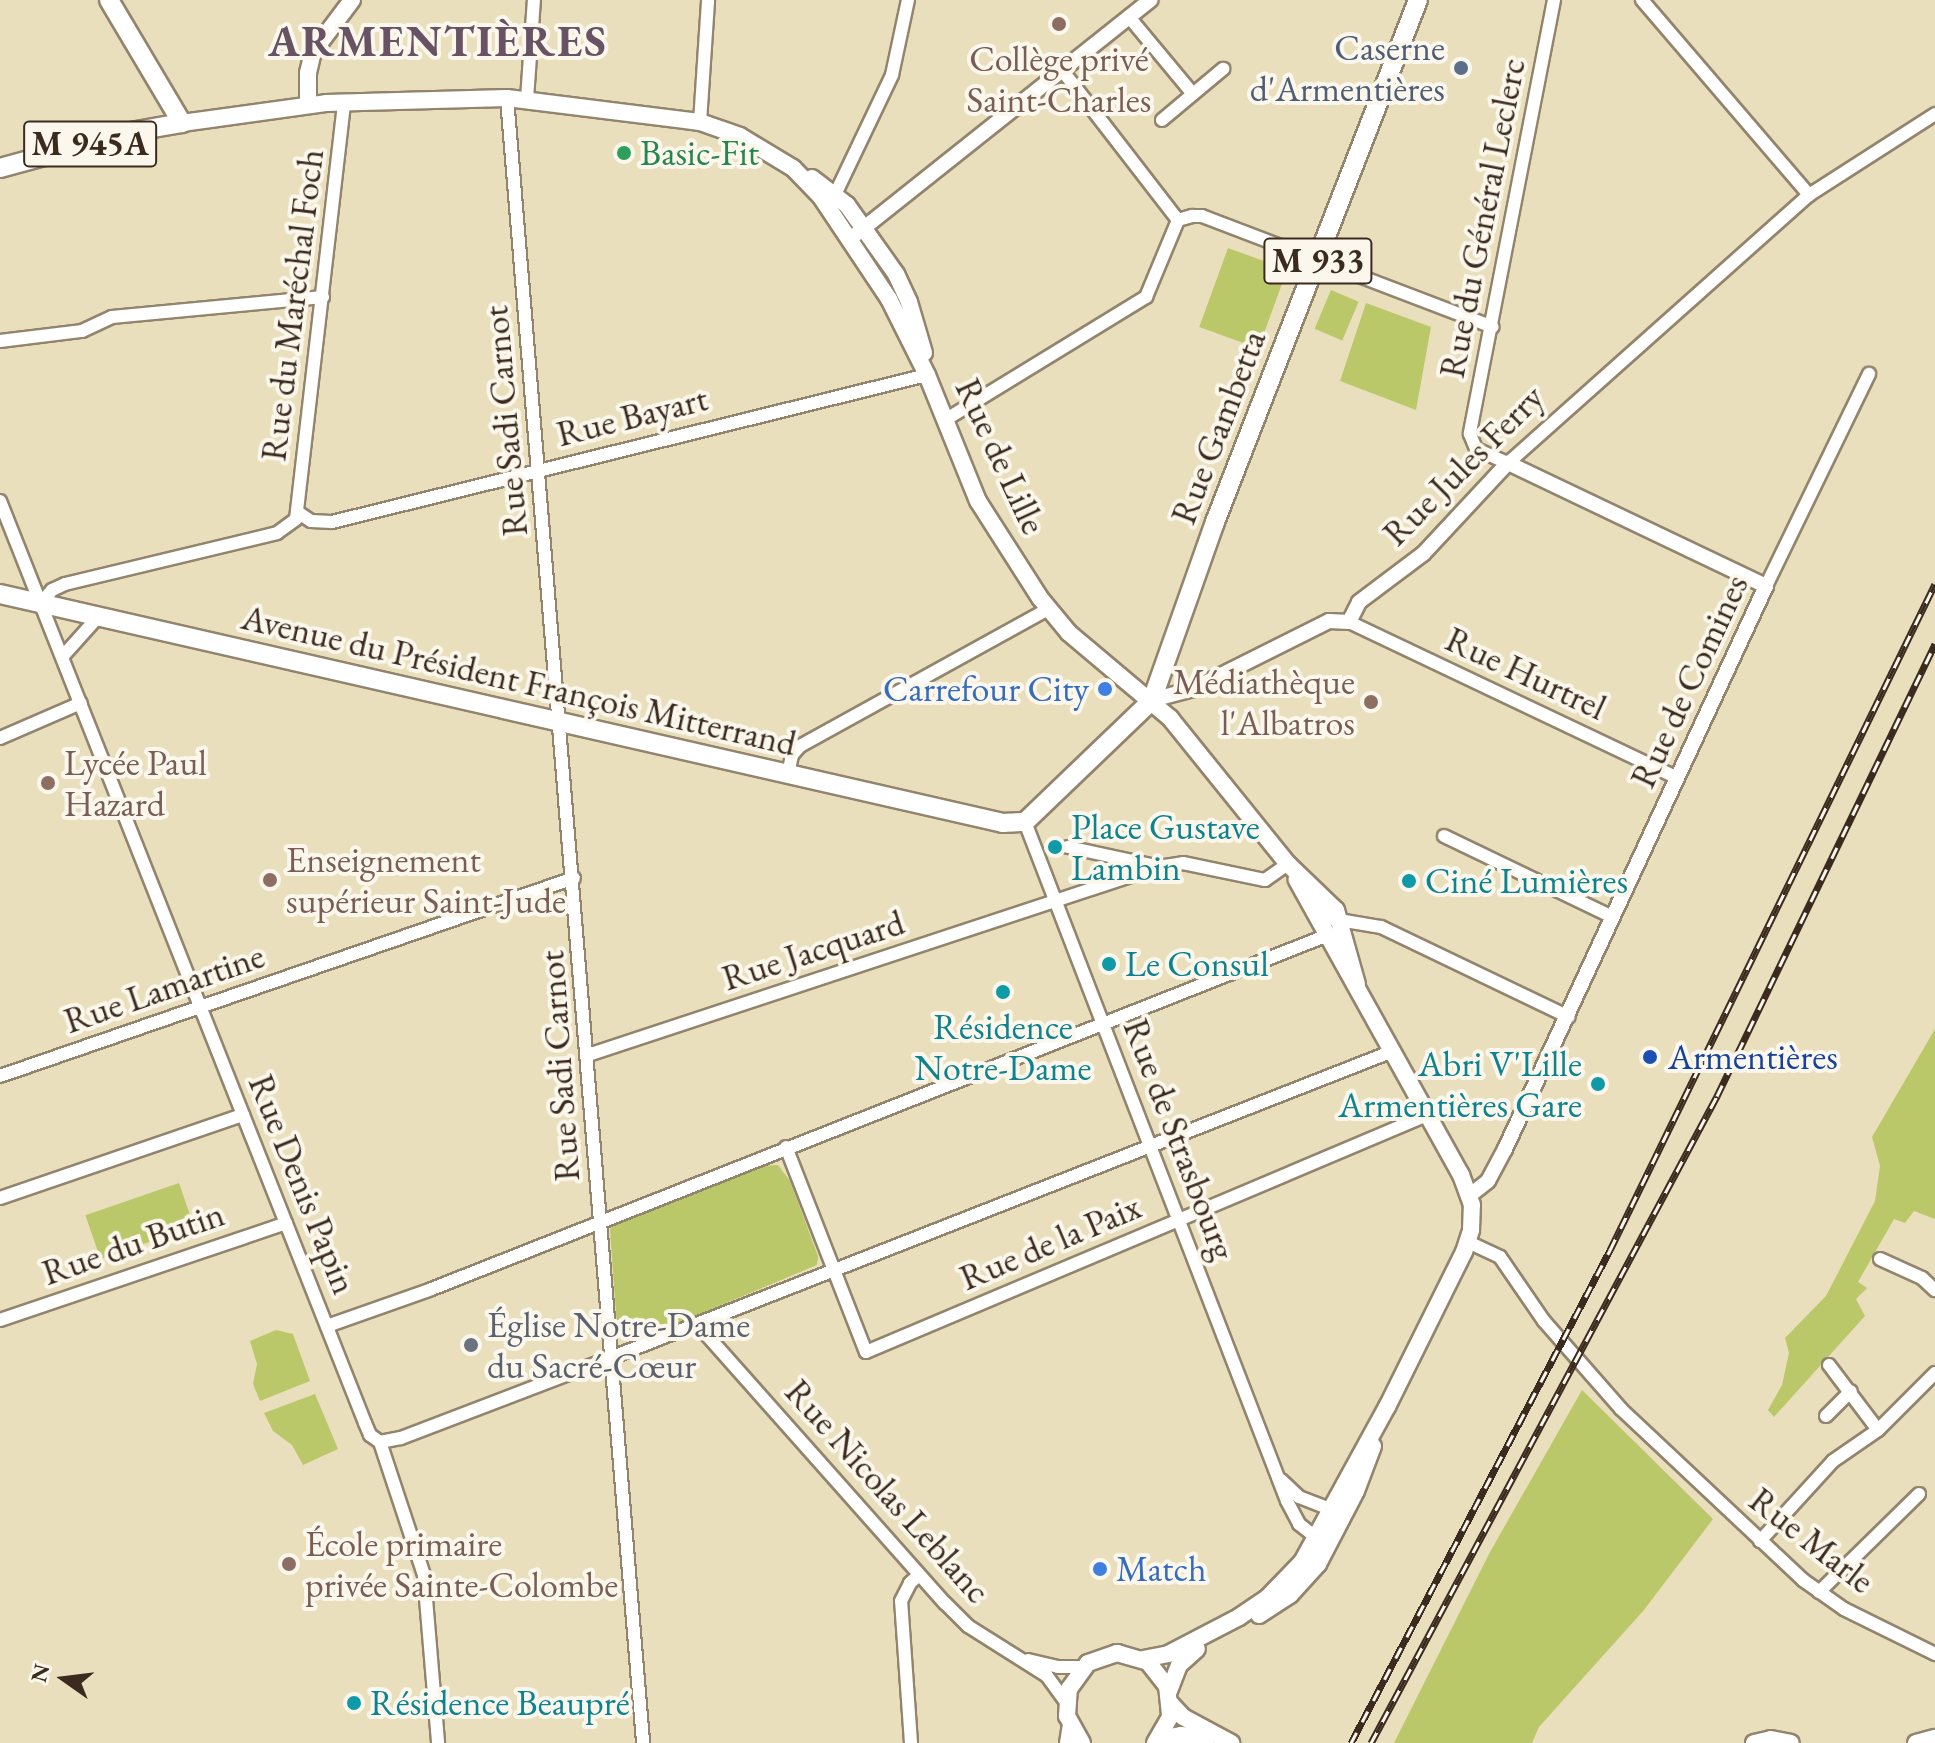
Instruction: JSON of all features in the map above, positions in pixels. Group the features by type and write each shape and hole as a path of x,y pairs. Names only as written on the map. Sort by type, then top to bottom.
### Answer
{"main road":[{"path":"109,0 182,123"},
{"path":"308,105 308,73 313,52 352,0"},
{"name":"Rue Gambetta","path":"1152,700 1210,535 1418,0"},
{"name":"Rue de Lille","path":"308,105 527,99 700,122 740,136 793,168 864,228 896,274 909,302 927,375"},
{"name":"M 945A","path":"0,168 136,131 308,105"},
{"name":"Rue de Lille","path":"832,201 850,239 896,310 927,375 988,521 1048,609 1069,633 1152,700 1178,726 1288,864"},
{"name":"Avenue du Président François Mitterrand","path":"0,594 1003,823 1025,822"},
{"path":"1025,822 1152,700"},
{"path":"1288,864 1333,907 1341,921 1357,984"},
{"path":"1157,1741 1168,1723 1173,1675 1185,1657 1290,1595 1310,1574 1322,1542 1468,1242 1473,1217 1470,1195 1357,984 1288,864"},
{"path":"1143,1659 1184,1647 1248,1611 1292,1574 1322,1542"},
{"path":"1082,1743 1070,1724 1067,1704 1071,1684 1083,1667 1112,1653 1143,1659 1157,1670 1183,1717 1229,1743"},
{"path":"1157,1741 1191,1734 1229,1743"},
{"path":"1916,1743 1935,1738"},
{"path":"1754,1743 1775,1739 1791,1743"}],"street":[{"path":"527,99 534,0"},
{"path":"700,122 708,0"},
{"path":"832,201 895,66 908,0"},
{"path":"850,239 1151,0"},
{"name":"Rue du Général Leclerc","path":"1508,463 1473,447 1470,434 1554,0"},
{"path":"1642,0 1809,195"},
{"path":"1129,17 1193,94"},
{"path":"1162,120 1223,69"},
{"path":"1062,70 1178,220"},
{"name":"Rue Sadi Carnot","path":"507,98 574,878 643,1743"},
{"name":"Rue du Maréchal Foch","path":"299,513 344,103"},
{"name":"Rue Jules Ferry","path":"1349,622 1359,602 1423,554 1508,463 1809,195 1935,114"},
{"path":"1178,220 1202,216 1492,327"},
{"path":"945,420 1117,317 1152,289 1178,220"},
{"path":"0,341 82,331 112,317 323,297"},
{"name":"Rue de Comines","path":"1470,1195 1483,1187 1491,1176 1569,1017 1612,917 1766,586 1869,374"},
{"name":"Rue Bayart","path":"299,513 311,521 332,522 927,375"},
{"path":"1508,463 1766,586"},
{"name":"Rue Denis Papin","path":"0,501 369,1432 380,1442 424,1575 438,1743"},
{"path":"40,604 52,590 65,584 277,533 293,524 299,513"},
{"path":"788,774 792,755 800,746 1048,609"},
{"path":"63,656 98,617"},
{"path":"1152,700 1193,689 1333,619 1349,622"},
{"name":"Rue Hurtrel","path":"1349,622 1677,778"},
{"path":"0,738 81,703"},
{"name":"Rue de Strasbourg","path":"1025,822 1279,1478 1299,1524 1322,1542"},
{"path":"1444,836 1612,917"},
{"path":"1068,847 1158,867"},
{"path":"1057,901 1158,867 1183,863 1265,880 1288,864"},
{"name":"Rue Lamartine","path":"0,1076 574,878"},
{"name":"Rue Jacquard","path":"588,1055 1057,901"},
{"path":"1341,921 1381,927 1569,1017"},
{"path":"327,1326 429,1290 1328,935"},
{"path":"380,1442 401,1438 610,1358 1393,1051"},
{"path":"0,1198 243,1115"},
{"name":"Rue de la Paix","path":"833,1269 866,1352 1427,1115"},
{"path":"786,1147 833,1269"},
{"name":"Rue du Butin","path":"0,1320 286,1223"},
{"name":"Rue Marle","path":"1468,1242 1503,1261 1544,1321 1666,1454 1760,1541 1819,1592 1862,1618 1935,1654"},
{"path":"1880,1259 1922,1278 1935,1290"},
{"name":"Rue Nicolas Leblanc","path":"697,1324 919,1575 968,1626 1051,1680 1067,1704"},
{"path":"1829,1365 1878,1430"},
{"path":"1760,1541 1839,1455 1878,1430 1935,1373"},
{"path":"1826,1416 1851,1391"},
{"path":"1279,1478 1299,1497 1338,1512"},
{"path":"1819,1592 1919,1494"},
{"path":"911,1743 901,1601 904,1592 919,1575"},
{"name":"Rue Nicolas Leblanc","path":"1010,1654 1053,1666 1083,1667"},
{"path":"1067,1743 1070,1724"}],"green space":[{"path":"1228,248 1287,270 1258,348 1199,327"},
{"path":"1331,290 1359,302 1342,340 1315,329"},
{"path":"1366,303 1431,327 1416,410 1340,381"},
{"path":"1935,1029 1935,1219 1914,1211 1905,1223 1894,1219 1858,1282 1867,1288 1856,1299 1865,1316 1774,1417 1768,1410 1782,1385 1789,1353 1785,1338 1826,1296 1875,1201 1880,1166 1872,1137"},
{"path":"778,1165 790,1181 818,1256 817,1265 635,1341 622,1338 617,1327 610,1230 614,1223 762,1166"},
{"path":"179,1183 194,1226 100,1259 85,1215"},
{"path":"276,1330 293,1334 310,1381 260,1401 253,1384 257,1364 250,1341"},
{"path":"1582,1390 1713,1519 1644,1610 1539,1727 1532,1743 1394,1743 1490,1552"},
{"path":"315,1394 338,1449 303,1465 292,1445 273,1431 264,1413"}],"railway":[{"path":"1351,1743 1610,1250 1935,584"},
{"path":"1371,1743 1717,1096 1935,644"}],"place":[{"name":"Collège privé Saint-Charles","path":"1059,24"},
{"name":"Caserne d'Armentières","path":"1461,68"},
{"name":"Basic-Fit","path":"624,153"},
{"name":"Carrefour City","path":"1105,689"},
{"name":"Médiathèque l'Albatros","path":"1371,702"},
{"name":"Lycée Paul Hazard","path":"48,783"},
{"name":"Place Gustave Lambin","path":"1055,847"},
{"name":"Enseignement supérieur Saint-Jude","path":"270,880"},
{"name":"Ciné Lumières","path":"1409,881"},
{"name":"Le Consul","path":"1109,964"},
{"name":"Résidence Notre-Dame","path":"1003,992"},
{"name":"Armentières","path":"1650,1057"},
{"name":"Abri V'Lille Armentières Gare","path":"1598,1084"},
{"name":"Église Notre-Dame du Sacré-Cœur","path":"471,1345"},
{"name":"École primaire privée Sainte-Colombe","path":"289,1564"},
{"name":"Match","path":"1100,1569"},
{"name":"Résidence Beaupré","path":"354,1703"}],"district":[{"name":"ARMENTIÈRES","path":"438,41"}]}
